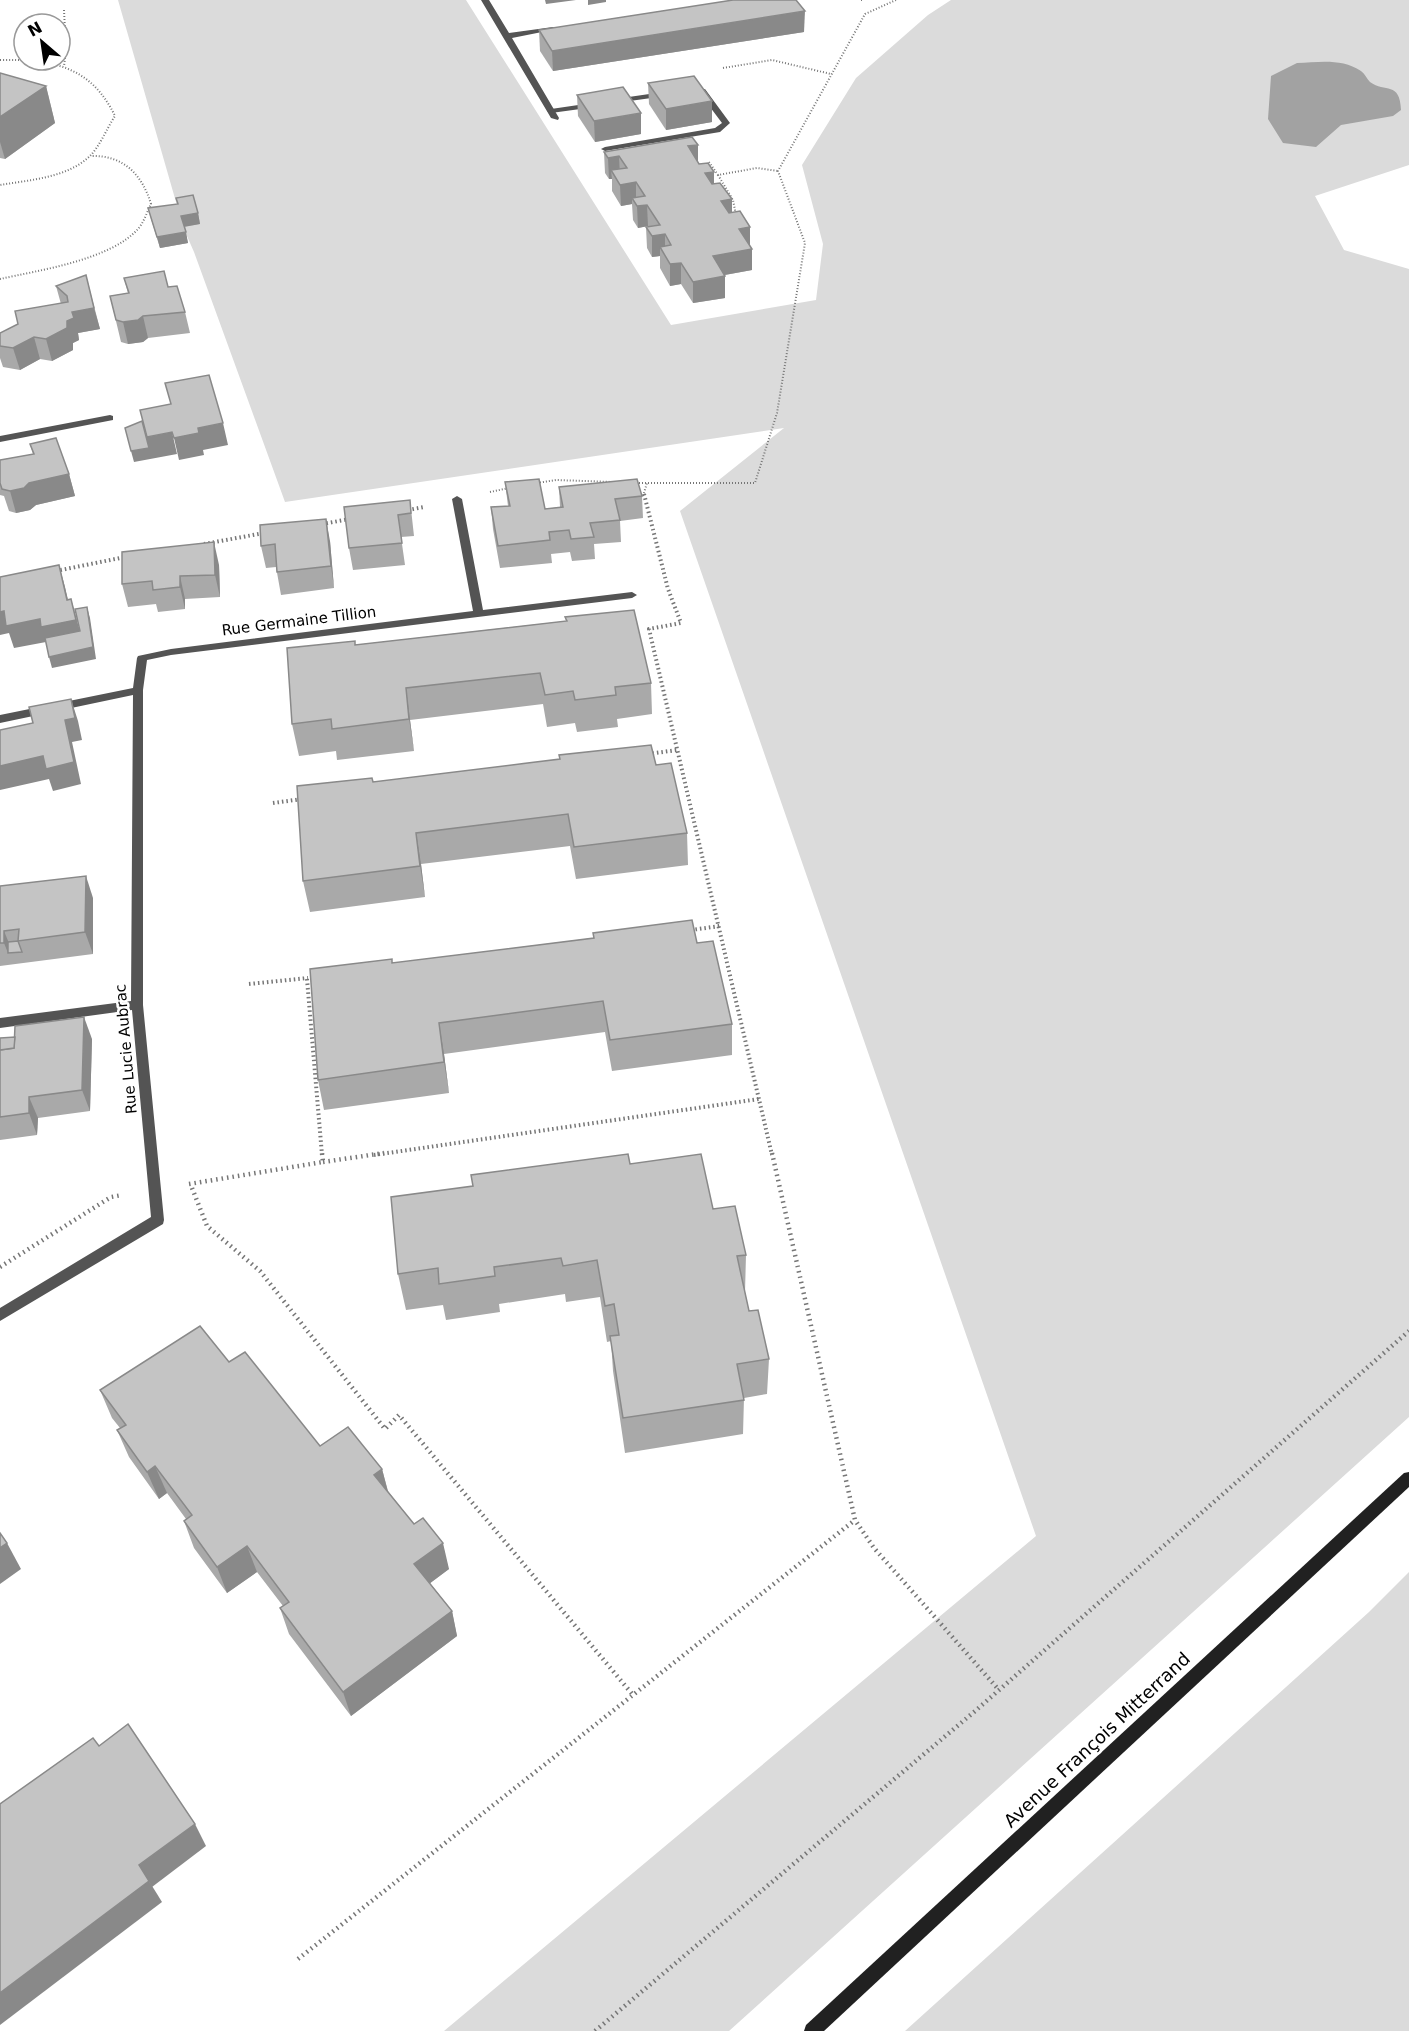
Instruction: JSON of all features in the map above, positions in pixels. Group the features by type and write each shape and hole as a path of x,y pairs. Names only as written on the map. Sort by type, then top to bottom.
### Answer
{"main road":[{"name":"Avenue François Mitterrand","path":"812,2031 1409,1478"}],"street":[{"path":"485,0 553,114 597,104"},
{"path":"507,36 566,27"},
{"path":"605,149 717,130 726,123 700,88 689,90"},
{"path":"609,102 678,91"},
{"path":"0,439 110,418"},
{"path":"457,499 478,614"},
{"name":"Rue Germaine Tillion","path":"138,690 142,658 171,652 632,595"},
{"path":"0,719 138,690"},
{"name":"Rue Lucie Aubrac","path":"0,1316 158,1220 137,1005 138,690"},
{"path":"0,1023 137,1005"}],"path":[{"path":"636,483 755,483 777,413 805,243 778,171 865,14 896,0"},
{"path":"0,185 45,178 71,168 90,156 115,116 101,89 88,77 72,70"},
{"path":"690,135 734,200 737,219"},
{"path":"0,279 78,260 120,242 137,230 151,204 141,177 113,158 101,155 90,156"},
{"path":"718,175 757,168 778,171"},
{"path":"534,484 556,480 624,482"},
{"path":"647,483 643,496 668,588 681,623 649,629 720,926 855,1520 874,1548 999,1690"},
{"path":"402,511 512,488"},
{"path":"313,525 358,518"},
{"path":"198,545 267,533"},
{"path":"52,572 129,556"},
{"path":"642,755 677,750"},
{"path":"273,802 309,798"},
{"path":"685,931 720,926"},
{"path":"249,984 315,978"},
{"path":"307,979 323,1162"},
{"path":"0,1267 111,1197 323,1162 759,1099"},
{"path":"190,1184 207,1226 260,1271 385,1429 399,1415 633,1695"},
{"path":"595,2031 999,1690 1409,1331"},
{"path":"298,1959 855,1520"}],"shaded area":[{"path":"118,0 466,0 671,325 816,300 823,244 802,165 856,78 928,15 951,0 1409,0 1409,165 1315,196 1344,250 1409,269 1409,1417 729,2031 444,2031 1036,1536 680,511 784,428 285,502 183,227 200,224 178,209"},
{"path":"1338,62 1354,67 1362,72 1370,82 1395,91 1401,110 1393,116 1341,125 1316,147 1283,143 1268,119 1271,76 1297,63"},
{"path":"1409,1572 1409,2031 905,2031 1369,1612"}],"building":[{"path":"733,0 796,0 805,11 552,51 539,30"},
{"path":"0,73 46,86 0,117"},
{"path":"694,76 712,101 666,109 648,83"},
{"path":"623,87 641,113 594,121 577,95"},
{"path":"692,137 698,145 688,146 699,164 708,163 714,172 705,173 712,184 720,183 732,199 721,201 729,213 740,211 750,227 739,229 752,249 713,256 725,276 693,282 681,263 670,264 660,247 671,245 665,234 652,236 646,227 660,225 647,205 637,206 632,198 645,196 636,182 620,185 611,170 627,168 619,156 608,158 604,152"},
{"path":"193,195 198,213 181,216 186,232 157,237 148,208 178,204 176,198"},
{"path":"164,271 168,287 177,286 185,312 143,316 138,320 123,322 116,320 110,296 129,293 124,278"},
{"path":"86,275 94,308 72,312 74,318 67,321 67,328 46,339 34,337 13,348 0,346 0,333 18,324 15,311 68,302 67,296 56,286"},
{"path":"209,375 223,423 198,428 199,433 174,438 172,432 147,437 140,410 171,404 165,383"},
{"path":"142,421 149,448 131,451 125,428"},
{"path":"56,438 69,474 29,483 24,488 10,491 2,489 0,460 34,454 30,444"},
{"path":"539,479 545,509 563,507 559,487 637,479 642,496 615,499 620,520 590,523 594,537 571,539 569,530 549,532 550,540 498,546 491,507 510,506 505,482"},
{"path":"410,500 411,513 398,515 402,543 349,548 344,507"},
{"path":"326,519 331,566 277,572 275,544 261,546 260,525"},
{"path":"214,542 215,575 180,576 180,587 153,590 152,581 122,584 122,552"},
{"path":"59,565 67,600 71,599 76,620 41,627 40,619 6,626 4,611 0,612 0,577"},
{"path":"87,607 93,647 49,657 45,638 80,631 75,609"},
{"path":"634,610 651,683 615,687 616,695 575,700 573,691 545,695 540,673 406,688 409,719 332,729 331,719 292,724 287,648 355,641 355,645 567,621 565,617"},
{"path":"71,699 75,718 65,720 74,762 46,769 43,756 0,766 0,730 33,723 29,707"},
{"path":"651,745 656,765 671,763 687,833 574,847 568,814 416,833 420,866 303,881 297,786 372,778 373,782 560,759 559,755"},
{"path":"86,876 85,932 18,941 19,929 4,931 4,943 0,943 0,886"},
{"path":"692,920 697,943 713,941 732,1024 610,1040 603,1001 439,1023 444,1062 318,1080 310,969 392,959 392,963 594,938 593,933"},
{"path":"18,941 22,952 8,953 8,942"},
{"path":"84,1017 82,1090 29,1097 29,1113 0,1117 0,1050 14,1048 15,1026"},
{"path":"15,1037 14,1048 0,1050 0,1038"},
{"path":"628,1154 630,1164 701,1154 713,1209 735,1206 746,1255 737,1256 749,1311 758,1310 769,1359 737,1364 744,1400 623,1418 610,1336 619,1335 614,1304 605,1306 597,1260 563,1266 561,1258 494,1267 495,1276 439,1284 438,1268 398,1274 391,1197 473,1186 471,1175"},
{"path":"200,1326 229,1362 245,1352 320,1446 348,1427 382,1469 374,1475 414,1524 423,1518 443,1543 414,1564 452,1611 343,1692 280,1608 289,1602 247,1546 217,1567 184,1521 192,1515 155,1466 147,1472 117,1430 126,1425 100,1390"},
{"path":"0,1533 7,1543 0,1548"},
{"path":"128,1724 195,1824 139,1865 149,1881 0,1993 0,1804 93,1738 99,1746"}]}
